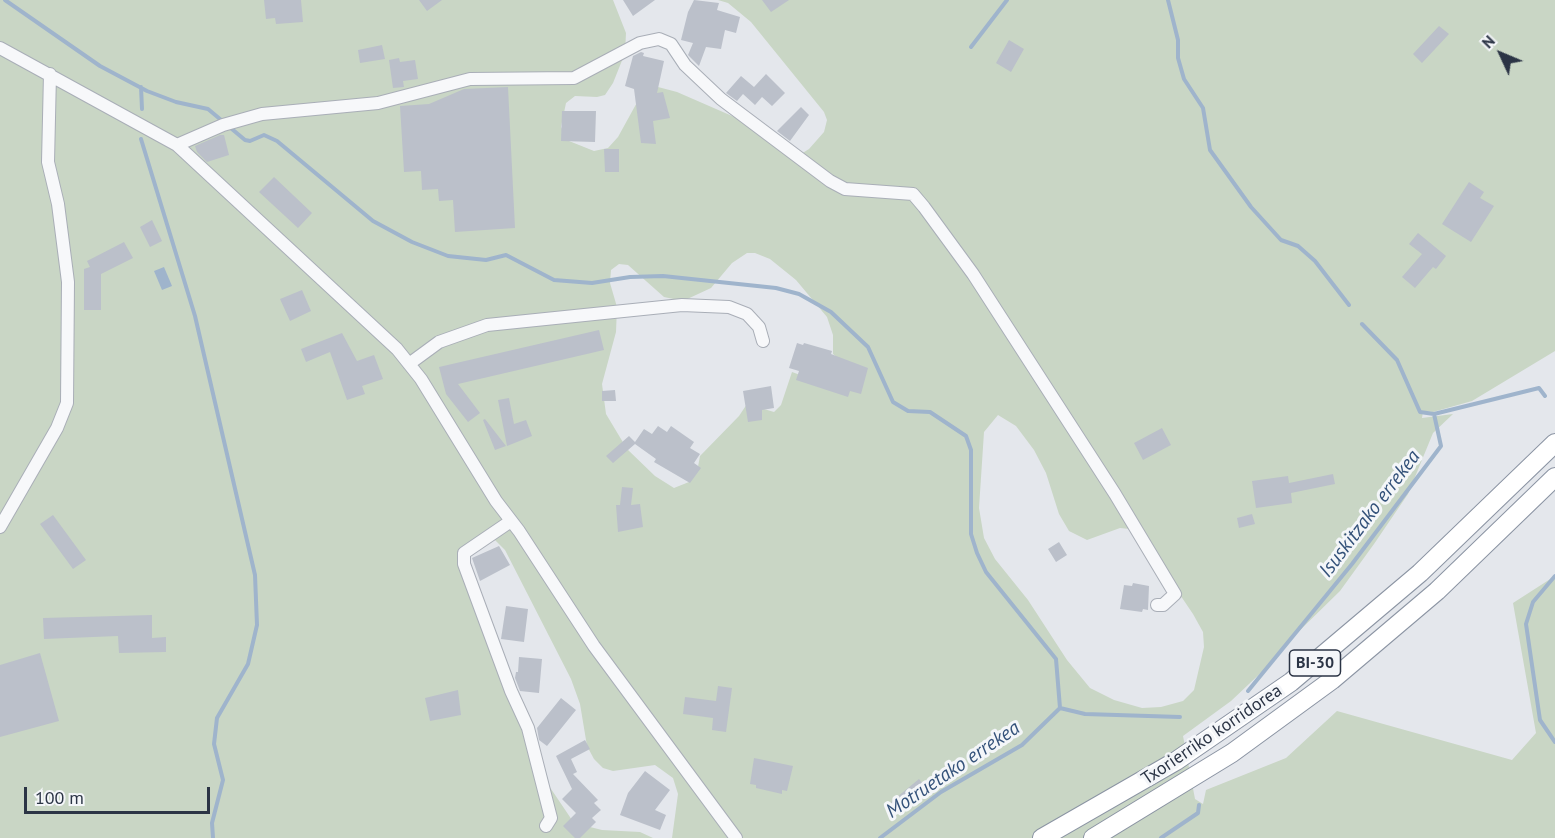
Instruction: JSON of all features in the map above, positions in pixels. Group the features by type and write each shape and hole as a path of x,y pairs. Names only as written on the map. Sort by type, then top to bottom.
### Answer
{"highway":[{"name":"Txorierriko korridorea","path":"1042,838 1176,761 1299,675 1420,573 1555,443"},
{"name":"Txorierriko korridorea","path":"1093,838 1223,759 1332,680 1437,591 1555,477"}],"street":[{"path":"177,144 223,125 262,114 378,104 470,79 574,78 640,43 659,39 670,45 685,64 721,99 830,181 845,189 913,194 986,294 1115,494 1175,594 1163,605 1157,605"},
{"path":"0,48 177,144 398,349 594,646 736,838"},
{"path":"0,527 57,428 67,403 68,282 58,204 48,162 50,74"},
{"path":"409,364 439,342 487,325 682,305 729,307 747,314 759,327 763,341"},
{"path":"511,521 464,554 464,564 511,692 528,728 551,818 546,826"}],"green space":[{"path":"0,0 613,0 626,33 625,53 613,83 605,95 575,96 566,103 561,127 569,141 594,151 608,148 618,137 640,97 658,87 677,92 739,119 801,154 809,149 824,132 827,120 824,112 751,22 728,3 718,0 1555,0 1555,351 1472,401 1433,412 1423,411 1422,418 1453,414 1433,433 1408,494 1340,591 1231,701 1183,736 1195,799 1203,804 1206,790 1286,758 1337,711 1512,760 1536,733 1513,603 1555,576 1555,838 672,838 678,794 673,778 655,765 613,771 603,768 594,759 587,746 580,704 571,679 505,550 492,537 466,560 547,783 574,823 602,830 640,832 653,838 0,838","holes":["747,253 755,253 770,259 796,280 827,317 833,335 833,354 845,364 814,380 792,372 781,405 774,412 747,404 739,416 700,456 697,472 689,482 674,488 655,476 627,449 606,414 602,384 616,332 617,307 610,283 611,270 619,264 628,265 664,297 683,301 711,288 732,263","998,415 1016,426 1034,450 1046,473 1059,514 1069,531 1087,540 1120,528 1130,529 1145,543 1193,614 1203,632 1204,647 1194,690 1183,701 1161,707 1142,708 1114,700 1090,688 1067,660 1028,600 995,559 984,538 979,508 984,432"]}],"water":[{"path":"164,267 172,286 162,290 154,271"}],"building":[{"path":"264,0 301,0 303,22 276,24 275,18 266,19"},
{"path":"419,0 442,0 427,11"},
{"path":"623,0 655,0 633,16"},
{"path":"694,0 719,3 717,10 740,17 736,33 725,30 721,49 706,47 699,66 688,55 693,43 681,40 688,12"},
{"path":"762,0 789,0 771,12"},
{"path":"1439,26 1449,34 1422,63 1413,54"},
{"path":"1009,40 1024,49 1011,72 996,63"},
{"path":"382,45 385,59 360,63 358,50"},
{"path":"644,53 643,56 664,61 657,93 663,92 670,118 653,121 656,144 641,143 634,89 625,86 633,56"},
{"path":"399,58 400,62 415,60 418,79 403,81 404,87 393,88 389,60"},
{"path":"766,74 785,93 772,106 762,97 755,105 743,94 737,101 726,93 741,76 754,87"},
{"path":"508,87 515,228 455,232 453,200 439,201 438,189 422,190 421,171 404,172 400,106 429,104 464,89"},
{"path":"801,107 809,115 790,141 777,131"},
{"path":"562,111 596,111 595,142 561,141"},
{"path":"224,135 229,155 207,162 197,152 195,146"},
{"path":"604,149 619,149 619,172 605,172"},
{"path":"274,177 312,213 298,228 259,192"},
{"path":"1469,182 1484,192 1480,198 1494,206 1471,242 1442,224"},
{"path":"152,220 162,241 150,247 140,227"},
{"path":"1418,233 1446,256 1436,269 1433,267 1415,288 1402,277 1422,254 1409,244"},
{"path":"124,242 133,258 101,274 101,310 84,310 84,269 90,267 87,261"},
{"path":"302,290 311,311 290,321 280,299"},
{"path":"599,330 604,350 458,384 480,413 468,422 446,394 439,367"},
{"path":"342,333 357,361 374,355 383,379 362,386 365,394 347,400 330,352 306,362 301,349"},
{"path":"797,343 832,351 831,354 868,368 861,394 850,391 848,397 796,380 799,371 789,368"},
{"path":"771,386 774,408 762,410 762,420 748,422 743,391"},
{"path":"615,390 616,401 602,401 602,391"},
{"path":"509,398 514,424 526,420 532,436 507,446 498,400"},
{"path":"485,419 506,446 495,450 483,420"},
{"path":"658,426 667,432 671,426 694,442 690,448 700,454 694,463 701,468 690,483 654,462 656,459 635,444 613,463 606,456 629,436 635,442 644,429 652,434"},
{"path":"1162,428 1171,445 1143,460 1134,443"},
{"path":"1333,474 1335,484 1291,493 1292,503 1256,508 1252,481 1288,476 1289,483"},
{"path":"622,487 633,488 631,505 640,504 643,527 618,532 616,505 620,505"},
{"path":"1252,514 1255,524 1239,528 1237,518"},
{"path":"53,515 86,560 73,569 40,524"},
{"path":"1059,542 1067,555 1056,562 1048,549"},
{"path":"499,546 510,565 480,581 472,558"},
{"path":"1133,583 1149,586 1148,610 1143,609 1142,612 1120,609 1124,585 1132,586"},
{"path":"506,606 528,609 524,642 501,639"},
{"path":"152,615 152,638 166,637 166,652 119,653 118,636 44,639 43,618"},
{"path":"40,653 59,721 0,737 0,665"},
{"path":"519,657 542,659 539,693 520,691 515,678 518,672"},
{"path":"718,686 732,688 726,732 712,730 713,718 683,714 685,697 716,701"},
{"path":"458,690 461,715 430,721 425,698"},
{"path":"561,698 576,710 547,746 539,740 537,728"},
{"path":"585,740 590,749 571,759 577,772 573,774 598,800 594,803 601,810 592,818 596,822 580,838 575,838 563,826 576,813 562,799 572,789 556,756"},
{"path":"754,758 793,766 787,791 782,790 782,794 756,788 756,785 750,784"},
{"path":"645,771 670,790 655,810 666,815 660,830 620,815 628,793"},
{"path":"919,779 925,787 897,810 891,802"}],"waterway":[{"name":"Motruetako errekea","path":"5,0 100,66 147,91 176,102 208,109 245,140 250,141 264,135 277,141 373,221 412,242 448,256 486,260 506,255 554,280 592,283 630,277 663,276 776,288 799,294 831,312 868,347 893,402 908,411 930,412 966,436 971,450 971,534 977,553 986,572 1056,659 1060,708 1022,745 941,792 880,838"},
{"path":"971,47 1007,0"},
{"name":"Isuskitzako errekea","path":"1168,0 1178,40 1178,58 1184,79 1203,108 1210,150 1251,207 1281,240 1298,246 1315,261 1349,305"},
{"path":"141,87 142,109"},
{"path":"141,139 195,316 255,575 257,625 248,664 217,718 214,744 223,780 212,823 213,838"},
{"name":"Isuskitzako errekea","path":"1248,691 1352,564 1441,446 1434,414 1420,412 1397,360 1362,324"},
{"path":"1434,414 1539,388 1545,396"},
{"path":"1555,576 1533,602 1526,624 1540,720 1555,742"},
{"path":"1060,708 1085,714 1180,717"},
{"path":"1161,838 1198,813 1199,805"}]}
